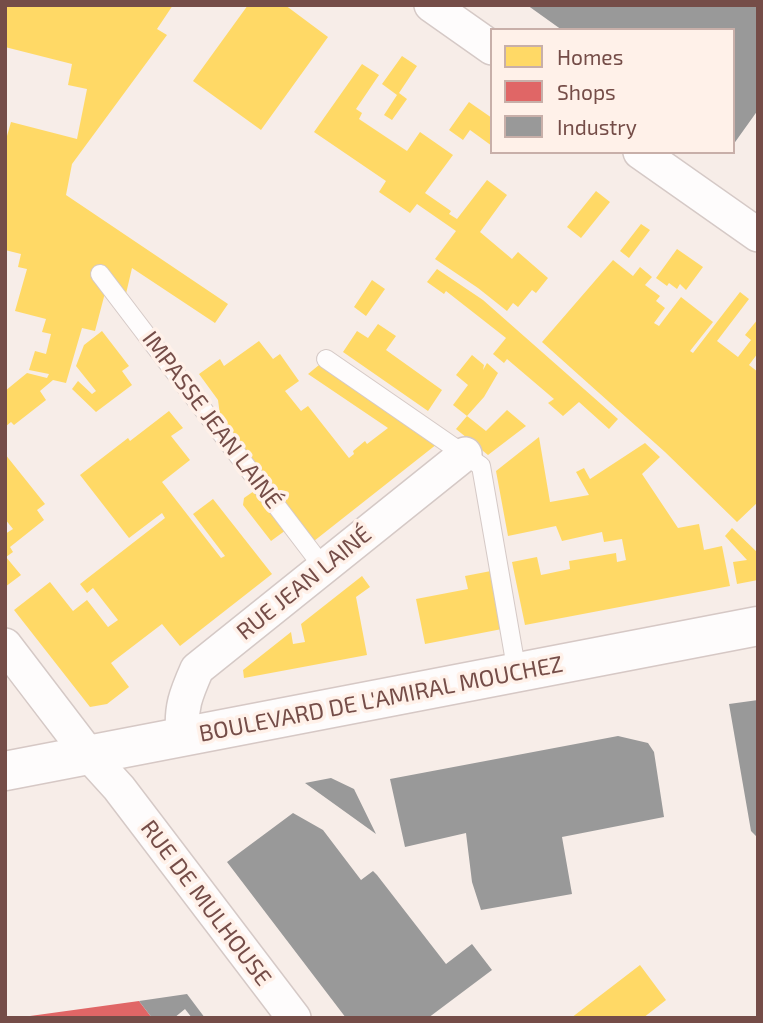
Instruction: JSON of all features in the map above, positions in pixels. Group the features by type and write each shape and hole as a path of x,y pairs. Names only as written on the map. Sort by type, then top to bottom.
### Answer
{"main road":[{"name":"BOULEVARD DE L'AMIRAL MOUCHEZ","path":"5,771 758,626"}],"street":[{"path":"431,5 490,47"},
{"path":"643,154 758,235"},
{"name":"RUE JEAN LAINÉ","path":"183,736 181,716 197,669 465,454"},
{"path":"5,645 89,755"},
{"name":"RUE DE MULHOUSE","path":"89,755 119,788 294,1018"}],"lane":[{"name":"IMPASSE JEAN LAINÉ","path":"100,274 323,567"},
{"path":"326,359 481,466 517,673"}],"building: Homes":[{"path":"5,5 173,5 157,29 167,35 72,164 66,195 228,304 215,323 132,268 125,298 105,293 95,331 82,328 66,383 53,380 40,391 46,400 14,425 11,422 5,427 5,391 27,373 47,378 49,374 29,370 35,351 46,354 51,334 42,332 46,319 15,311 27,269 18,267 21,254 5,250 5,143 11,122 77,139 87,89 68,85 72,64 5,47"},
{"path":"248,5 285,5 328,37 261,130 193,81"},
{"path":"402,56 417,66 399,93 407,99 392,120 384,115 397,95 382,84"},
{"path":"362,64 379,75 356,109 362,113 359,119 407,151 420,132 453,155 425,193 451,211 449,214 457,219 487,180 507,195 480,232 512,259 518,252 548,278 536,293 532,290 518,307 513,303 507,311 435,259 456,231 417,204 410,213 379,192 386,181 314,132"},
{"path":"469,102 490,117 490,145 470,130 463,140 449,130"},
{"path":"596,191 610,202 581,238 567,227"},
{"path":"641,224 650,230 629,258 620,251"},
{"path":"677,249 703,267 686,290 680,284 677,289 669,283 667,286 656,278"},
{"path":"613,260 633,276 640,267 652,277 645,285 660,296 656,301 665,308 654,323 659,326 681,297 713,322 690,351 693,353 740,292 749,299 717,341 738,357 751,340 745,335 758,319 758,353 749,365 758,372 758,502 737,522 665,452 542,342"},
{"path":"437,269 483,300 618,419 609,429 579,402 563,416 548,403 554,399 507,359 504,363 493,354 506,338 446,291 444,294 427,282"},
{"path":"372,280 385,289 366,316 354,307"},
{"path":"378,324 396,336 386,350 442,390 428,411 343,352 357,331 368,338"},
{"path":"102,331 129,366 122,371 132,385 96,412 72,389 78,381 92,394 96,391 76,366 84,345"},
{"path":"259,341 273,359 280,354 299,381 285,391 301,411 308,406 349,458 365,441 367,444 388,428 308,374 319,365 437,444 314,541 220,415 218,400 199,374 220,359 224,366"},
{"path":"472,355 484,365 483,370 487,363 498,373 484,397 467,416 453,405 468,385 456,375"},
{"path":"507,410 526,426 488,455 456,429 467,416 486,431"},
{"path":"169,411 183,428 171,436 190,460 162,482 221,558 225,556 193,514 213,499 272,574 180,646 162,624 111,663 129,687 107,704 90,707 14,610 50,582 73,611 87,600 108,627 118,620 93,588 87,593 80,584 165,518 162,513 129,538 80,475"},
{"path":"539,437 550,502 589,495 576,472 584,468 590,479 645,443 660,457 642,474 678,528 699,524 704,550 722,546 730,586 525,625 512,562 537,557 541,575 570,569 569,561 616,553 617,562 626,560 622,539 604,542 602,532 562,541 556,526 508,536 496,471"},
{"path":"5,454 45,504 37,510 44,520 10,547 13,552 6,557 21,575 5,587 5,534 13,529 5,519"},
{"path":"254,491 286,530 271,541 243,505 244,498"},
{"path":"732,528 758,553 758,580 737,584 733,562 747,560 725,536"},
{"path":"491,571 502,629 425,644 416,599 468,589 465,576"},
{"path":"362,576 370,587 356,597 367,655 244,678 243,670 291,632 293,644 305,642 301,624"},
{"path":"640,965 666,1000 643,1018 571,1018"}],"building: Shops":[{"path":"139,1001 152,1018 30,1018 30,1016"}],"building: Industry":[{"path":"527,5 758,5 758,110 735,142 735,28 559,28"},
{"path":"758,700 758,838 751,831 729,704"},
{"path":"618,736 648,743 654,752 664,817 562,837 572,894 481,910 472,882 466,833 405,847 390,779"},
{"path":"331,778 354,789 376,834 305,783"},
{"path":"293,813 323,830 361,880 373,871 446,964 472,944 492,970 428,1018 346,1018 227,862"},
{"path":"187,994 205,1018 192,1018 185,1009 174,1018 152,1018 139,1001"}]}
